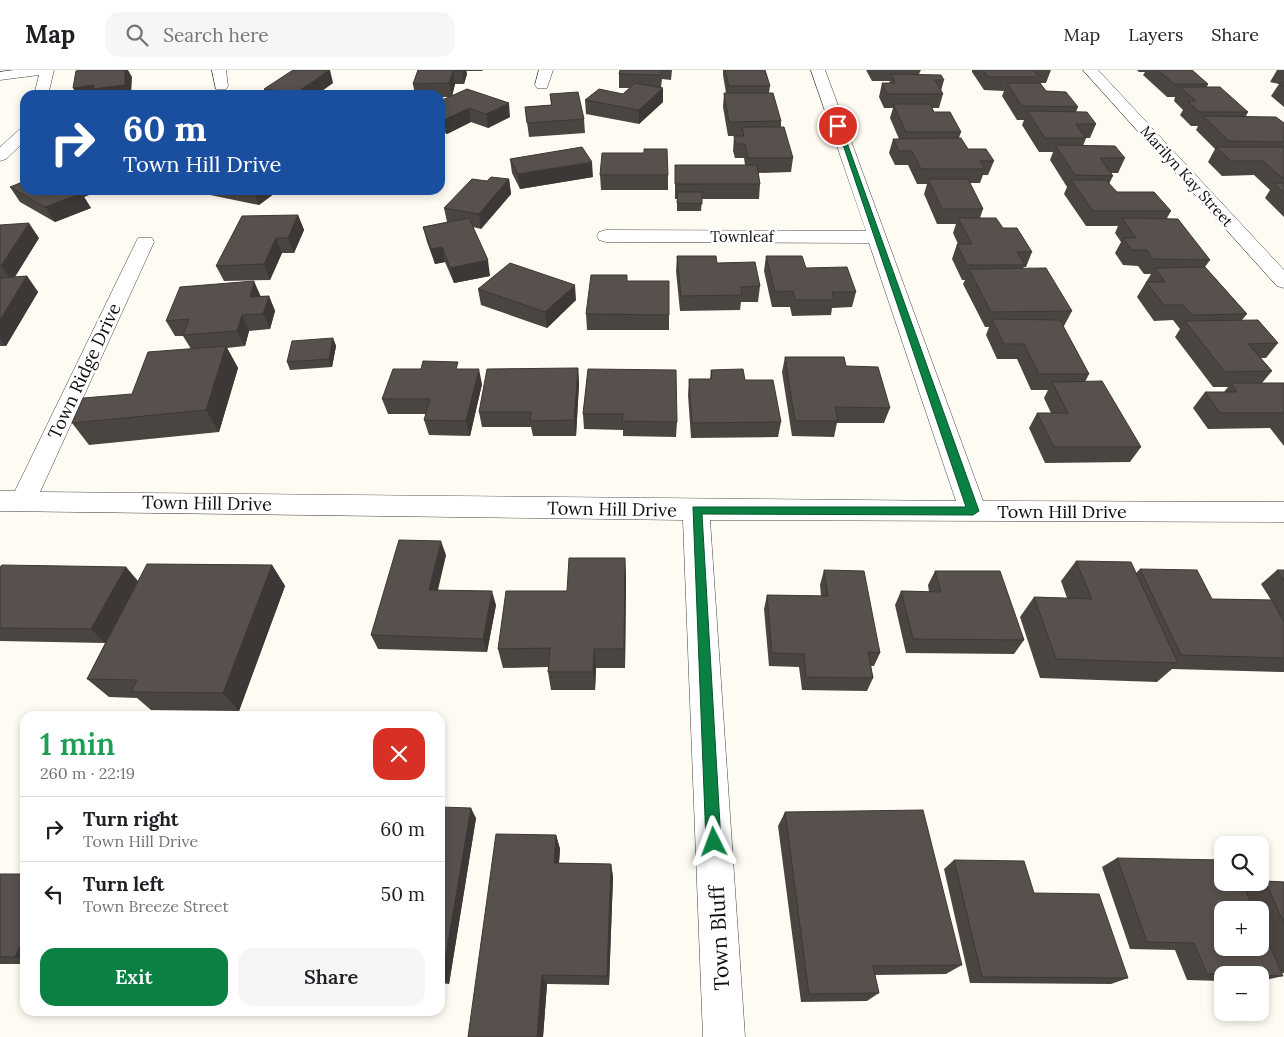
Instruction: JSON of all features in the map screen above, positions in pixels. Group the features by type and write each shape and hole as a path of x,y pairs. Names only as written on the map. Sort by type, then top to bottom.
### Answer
{"street":[{"path":"0,76 47,70 42,90"},
{"path":"219,70 221,86"},
{"path":"542,85 546,70"},
{"path":"818,70 878,236 973,511"},
{"name":"Marilyn Kay Street","path":"1090,70 1284,282"},
{"path":"0,156 20,137"},
{"name":"Townleaf","path":"606,236 878,236"},
{"name":"Town Ridge Drive","path":"12,501 145,242"},
{"name":"Town Hill Drive","path":"12,501 696,510 1284,512"},
{"name":"Town Bluff","path":"696,510 724,1037"}],"building":[{"path":"125,70 125,85 93,89 94,85 73,88 76,71"},
{"path":"293,70 329,70 300,90 264,89"},
{"path":"418,70 462,70 453,71 449,83 413,84"},
{"path":"620,70 662,70 661,75 619,74"},
{"path":"725,70 765,70 770,86 729,86"},
{"path":"983,70 1033,70 1039,77 988,77"},
{"path":"1158,70 1192,70 1208,84 1174,84"},
{"path":"891,74 941,75 944,80 935,80 943,94 887,94 882,83 895,83"},
{"path":"635,83 663,88 639,110 585,100 599,89 623,94"},
{"path":"1007,83 1040,83 1046,91 1066,92 1078,107 1022,106"},
{"path":"1180,87 1220,87 1248,112 1199,112 1188,101 1196,101"},
{"path":"467,89 509,103 486,114 469,108 445,120 445,99"},
{"path":"578,92 584,119 527,123 525,107 552,105 550,94"},
{"path":"724,93 773,93 781,121 729,122"},
{"path":"893,104 930,104 934,112 950,112 961,132 906,132"},
{"path":"1027,111 1087,112 1096,124 1076,124 1086,138 1045,138"},
{"path":"1203,116 1276,117 1284,123 1284,142 1229,141"},
{"path":"742,127 784,127 793,158 748,158 745,144 736,144 734,136 744,136"},
{"path":"961,138 968,149 986,149 994,161 980,161 985,169 921,169 912,151 899,151 893,139"},
{"path":"1055,145 1115,146 1125,158 1100,158 1113,176 1075,175"},
{"path":"582,147 592,162 518,174 510,159"},
{"path":"1216,147 1284,147 1284,178 1263,161 1231,161"},
{"path":"644,149 667,149 668,175 600,175 602,153 644,153"},
{"path":"675,165 757,165 760,184 675,184"},
{"path":"491,177 509,179 479,214 444,208 472,179 487,181"},
{"path":"928,179 968,179 983,209 942,209"},
{"path":"1071,180 1106,180 1117,192 1154,192 1171,211 1093,211"},
{"path":"20,183 20,193 10,187"},
{"path":"1274,183 1284,183 1284,193"},
{"path":"678,192 702,192 702,204 677,203"},
{"path":"24,195 77,195 45,207"},
{"path":"298,215 288,238 276,238 264,264 216,266 242,216"},
{"path":"469,218 488,260 450,268 442,247 431,249 423,227"},
{"path":"958,218 996,218 1003,228 1017,228 1032,252 1017,252 1025,265 967,265 957,244 972,244"},
{"path":"1122,218 1178,219 1210,260 1153,259 1147,250 1132,250 1123,238 1136,238"},
{"path":"29,223 1,266 0,266 0,225"},
{"path":"677,256 716,256 717,263 755,262 760,286 741,287 742,295 681,296"},
{"path":"766,256 802,256 806,268 847,267 856,292 832,292 834,300 795,300 793,291 775,292"},
{"path":"510,263 575,285 545,312 478,289"},
{"path":"1205,267 1247,314 1192,315 1183,305 1164,305 1146,282 1165,282 1155,268"},
{"path":"1046,268 1072,311 991,312 969,269"},
{"path":"591,275 627,275 627,281 669,281 669,315 586,314"},
{"path":"27,276 0,320 0,278"},
{"path":"254,281 250,297 269,296 263,314 242,315 237,331 183,335 189,319 166,321 180,287"},
{"path":"992,319 1060,320 1089,374 1039,374 1024,344 1004,344"},
{"path":"1258,320 1278,343 1248,344 1272,371 1225,372 1185,321"},
{"path":"333,338 329,359 287,362 292,341"},
{"path":"226,346 206,410 72,423 83,398 132,394 148,352"},
{"path":"785,357 844,357 846,366 878,367 890,408 835,407 838,421 795,421"},
{"path":"423,361 458,362 456,369 479,369 466,421 424,420 430,399 382,399 393,369 421,369"},
{"path":"578,368 574,420 530,421 531,412 479,412 487,369"},
{"path":"588,369 676,370 677,422 622,421 623,414 583,414"},
{"path":"743,369 745,380 773,380 781,422 692,423 689,379 712,379 711,370"},
{"path":"1102,381 1141,447 1054,447 1037,413 1068,413 1052,382"},
{"path":"1231,383 1284,383 1284,413 1220,413 1205,392 1237,392"},
{"path":"399,540 441,541 429,590 492,591 483,639 371,635"},
{"path":"569,558 625,558 624,649 594,649 593,672 548,672 550,648 498,649 506,591 567,591"},
{"path":"1076,561 1131,562 1178,663 1056,659 1034,597 1092,599"},
{"path":"147,564 272,565 223,693 131,692 137,680 87,679"},
{"path":"2,565 126,567 91,629 0,628 0,567"},
{"path":"1140,569 1197,570 1212,599 1272,600 1284,622 1284,658 1181,655"},
{"path":"824,570 864,571 880,653 868,652 873,678 806,677 804,654 772,653 767,595 828,596"},
{"path":"1277,570 1284,570 1284,581"},
{"path":"935,571 1000,571 1024,640 913,639 901,591 941,592"},
{"path":"445,807 471,808 445,960"},
{"path":"923,810 962,965 873,966 879,993 809,994 785,812"},
{"path":"496,834 556,835 554,863 611,864 607,976 542,975 537,1037 468,1037"},
{"path":"1117,858 1214,860 1214,891 1246,891 1250,901 1214,901 1214,956 1269,956 1269,944 1283,976 1269,976 1269,966 1214,966 1214,974 1207,974 1194,943 1147,942"},
{"path":"954,860 1024,861 1034,893 1099,894 1128,978 982,977"},
{"path":"0,874 20,874 20,946 15,957 0,957"},
{"path":"1269,881 1284,882 1284,923 1269,890"}],"route":[{"path":"714,842 696,510 973,511 838,126"}]}
